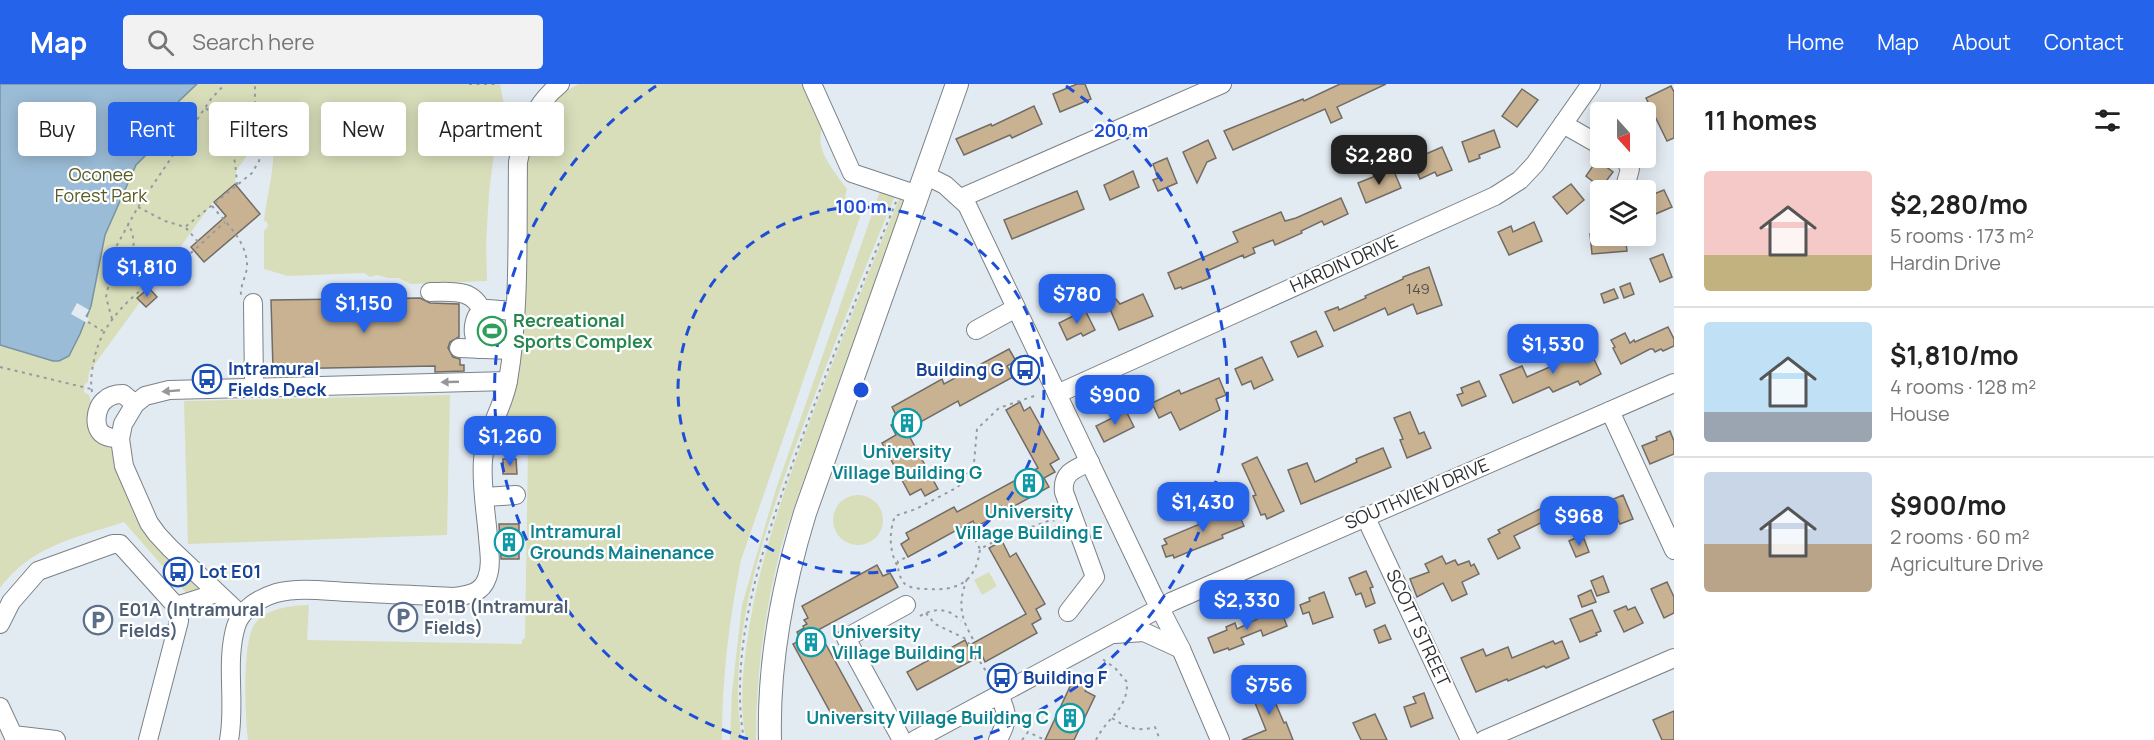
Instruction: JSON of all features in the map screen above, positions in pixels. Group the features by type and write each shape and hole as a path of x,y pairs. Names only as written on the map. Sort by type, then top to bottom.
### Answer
{"main road":[{"path":"770,740 771,679 776,633 793,553 914,187 957,84"}],"street":[{"path":"232,736 231,654 236,625 241,615 262,599 295,590 454,597 474,594 482,588 490,572 483,458 486,442 502,406 508,381 514,311 518,162 522,140 530,121 549,93 560,84"},
{"path":"812,84 852,173 914,187 945,185 967,204 1181,649 1220,740"},
{"path":"961,198 1222,84"},
{"name":"HARDIN DRIVE","path":"1057,394 1495,196 1520,180 1535,164 1591,84"},
{"path":"1563,124 1590,139"},
{"path":"430,292 467,294 476,301 482,312"},
{"path":"252,303 254,387"},
{"path":"976,330 1016,308"},
{"path":"479,349 473,336 477,316 488,309 514,311"},
{"path":"459,348 511,350"},
{"path":"241,615 170,548 149,523 124,466 120,439 123,424 135,404 145,396 169,390 254,387 289,378 508,381"},
{"name":"SOUTHVIEW DRIVE","path":"915,740 996,689 1085,647 1160,607 1674,383"},
{"path":"120,439 100,432 96,420 101,404 114,395 123,394 135,404"},
{"path":"1610,411 1674,550"},
{"path":"1068,612 1095,577 1064,492 1064,483 1071,471 1090,462"},
{"path":"485,497 516,495"},
{"name":"SCOTT STREET","path":"1365,516 1470,740"},
{"path":"0,624 11,602 38,571 113,544 120,544 176,606 179,621 148,740"},
{"path":"176,606 217,593"},
{"path":"902,740 846,638 913,610"},
{"path":"1110,634 1144,632 1181,649"},
{"path":"1484,740 1674,658"},
{"path":"996,689 1016,726"},
{"path":"0,707 13,735 56,740"},
{"path":"998,740 1006,723 1016,726"}],"path":[{"path":"112,320 106,297 117,245 138,207 225,84"},
{"path":"185,227 252,173 259,161 264,139 254,99 255,84"},
{"path":"469,84 496,84"},
{"path":"206,108 223,126 232,147 236,158 237,185"},
{"path":"744,740 740,707 744,645 752,598 770,532 826,374 914,187"},
{"path":"92,394 97,347 103,331 139,291 156,276 185,258 225,222 212,206"},
{"path":"138,207 165,221 185,227 200,244"},
{"path":"111,273 128,263 134,252 134,236 128,224"},
{"path":"139,291 144,292"},
{"path":"88,322 103,331"},
{"path":"0,367 91,389"},
{"path":"967,579 947,590 921,589 902,582 893,558 890,536 895,516 916,509 958,487 974,463 977,429 999,408 1037,395"},
{"path":"980,549 997,540 1053,519 1060,538"},
{"path":"963,622 961,605 964,587 979,558 980,549 968,526"},
{"path":"897,565 898,561 905,558"},
{"path":"960,584 964,587"},
{"path":"913,610 926,613 940,610 958,617 974,640"},
{"path":"926,613 935,624 966,639 996,689"},
{"path":"958,617 961,614"},
{"path":"1085,647 1115,668 1127,682 1128,694 1122,706 1096,740"},
{"path":"1112,718 1136,730 1155,728 1160,740"},
{"path":"1016,726 1045,740"}],"green space":[{"name":"Oconee Forest Park","path":"0,84 500,84 503,102 418,102 418,156 494,156 486,245 487,281 411,284 398,278 377,275 370,277 364,273 288,276 264,269 264,231 268,226 264,221 273,156 309,156 309,102 209,102 209,156 247,156 236,171 235,183 213,202 89,372 84,392 89,395 103,444 113,450 177,564 174,570 182,577 188,572 203,591 188,595 124,522 41,552 13,573 0,588"},
{"path":"579,84 808,84 826,122 821,130 820,139 825,157 847,189 845,196 861,214 741,560 727,650 722,740 248,740 245,681 250,635 258,620 278,609 309,605 307,640 522,644 525,638 528,448 492,449 514,395 525,166 528,156 564,156 564,102 553,102 557,96"},
{"path":"880,191 896,193 794,451 754,574 745,616 740,658 738,699 742,740 730,740 732,692 742,605 775,492"},
{"path":"901,194 904,199 785,533 772,584 763,635 756,740 746,740 742,706 743,672 757,589 772,530 813,413"},
{"path":"450,395 447,535 188,544 184,401"},
{"path":"853,495 863,495 876,502 883,515 883,525 876,538 863,545 853,545 844,541 837,534 833,525 833,515 837,506 844,499"},
{"path":"989,572 997,586 982,595 974,580"}],"water":[{"path":"0,84 197,84 178,102 108,102 108,156 145,156 136,165 105,235 91,306 69,356 53,361 0,345"},
{"path":"1199,488 1203,498 1183,506 1179,496"}],"pier":[{"path":"77,303 89,310 85,316 89,319 87,323 71,314"}],"building":[{"path":"1077,84 1085,84 1091,99 1060,112 1053,94"},
{"path":"1340,84 1386,84 1337,107 1342,118 1331,123 1325,109 1233,150 1224,131 1303,99 1304,101"},
{"path":"1671,86 1674,92 1674,138 1667,141 1656,118 1656,102 1648,102 1646,98"},
{"path":"1522,89 1538,100 1517,127 1502,116"},
{"path":"1034,106 1042,124 1012,138 1010,135 964,155 956,139 991,124 992,126"},
{"path":"1494,130 1500,147 1479,155 1480,158 1469,162 1462,142"},
{"path":"1208,140 1216,158 1207,162 1197,183 1183,152"},
{"path":"1442,147 1452,170 1437,176 1435,172 1420,179 1412,160"},
{"path":"1167,158 1177,183 1158,191 1153,180 1158,178 1153,164"},
{"path":"1592,168 1608,168 1613,172 1607,180 1591,180 1586,176"},
{"path":"1393,169 1401,188 1366,203 1358,183"},
{"path":"1133,171 1139,187 1110,200 1104,185"},
{"path":"235,184 260,214 204,262 191,247 226,216 214,202"},
{"path":"1571,184 1584,200 1567,214 1553,197"},
{"path":"1664,190 1672,207 1656,214 1656,193"},
{"path":"1077,191 1084,209 1012,239 1004,220"},
{"path":"1341,198 1348,214 1324,225 1322,221 1275,245 1273,240 1253,248 1255,253 1244,258 1243,255 1207,271 1210,278 1182,289 1181,287 1175,289 1168,273 1238,242 1233,232 1281,212 1285,221 1296,218"},
{"path":"1534,222 1542,241 1509,255 1498,232 1511,226 1513,232"},
{"path":"1591,246 1626,246 1627,251 1592,254"},
{"path":"1663,254 1672,277 1660,282 1650,259"},
{"path":"1429,267 1442,305 1417,314 1413,304 1388,315 1385,308 1334,331 1325,312 1338,307 1339,310 1403,277"},
{"path":"1630,283 1634,294 1624,298 1620,287"},
{"path":"149,288 157,297 146,307 137,298"},
{"path":"1614,289 1618,298 1604,303 1601,294"},
{"path":"1143,294 1153,316 1119,330 1107,302 1115,298 1120,304"},
{"path":"420,298 430,303 459,304 459,337 450,342 448,348 453,357 460,359 460,365 464,365 464,371 435,372 435,366 273,369 271,300"},
{"path":"1085,310 1095,330 1083,336 1081,333 1067,340 1059,323"},
{"path":"1668,327 1674,339 1674,346 1655,352 1650,349 1621,364 1611,340 1625,333 1630,343 1634,340 1635,342"},
{"path":"1316,331 1323,346 1298,357 1291,342"},
{"path":"1579,343 1584,353 1590,351 1601,374 1580,385 1578,381 1553,392 1549,387 1513,403 1500,375 1522,366 1527,377 1552,366 1550,361 1570,352 1568,348"},
{"name":"University Village Building G","path":"1009,349 1016,361 1007,366 1013,377 960,406 958,401 906,430 938,489 925,496 921,489 910,495 882,443 896,435 891,425 899,421 892,407 942,379 944,384"},
{"path":"1262,357 1273,380 1254,389 1251,381 1242,385 1235,369"},
{"path":"1219,378 1226,395 1216,399 1220,410 1180,430 1171,412 1159,418 1152,403 1179,390 1181,394"},
{"path":"1479,381 1486,396 1462,406 1457,395 1463,393 1461,388"},
{"name":"University Village Building E","path":"1020,402 1024,411 1030,407 1059,459 1050,464 1055,472 1044,478 1049,487 976,527 973,521 908,557 901,544 909,539 906,533 954,507 957,512 1038,468 1006,410"},
{"path":"1126,411 1134,427 1104,442 1096,426"},
{"path":"1410,412 1419,434 1424,432 1431,448 1407,458 1400,440 1403,439 1394,418"},
{"path":"1670,431 1674,441 1674,454 1650,464 1642,446"},
{"path":"1383,448 1391,467 1301,504 1288,470 1307,463 1315,482 1357,462 1356,459"},
{"path":"1257,457 1284,511 1267,519 1265,514 1261,515 1253,496 1256,495 1242,464"},
{"path":"503,459 516,459 517,474 503,474"},
{"path":"1623,495 1633,519 1620,524 1617,518 1606,523 1599,508 1603,506 1602,504"},
{"path":"1236,508 1244,526 1222,535 1223,538 1174,558 1173,555 1166,557 1162,546 1167,544 1164,539 1200,524 1196,517 1211,510 1214,517"},
{"path":"1542,508 1547,520 1514,536 1520,548 1498,559 1488,539 1500,533 1498,530"},
{"name":"Intramural Grounds Mainenance","path":"499,524 519,524 519,559 501,559"},
{"path":"1580,536 1581,540 1584,539 1589,552 1576,557 1569,541"},
{"path":"1002,541 1010,557 1016,553 1045,604 1036,609 1041,619 1032,624 1037,633 985,662 982,655 917,690 907,672 965,640 968,646 1026,614 989,548"},
{"path":"1442,556 1446,564 1455,560 1458,565 1469,561 1471,566 1474,564 1479,574 1462,582 1467,594 1452,601 1443,583 1417,597 1410,579 1429,572 1425,564"},
{"name":"University Village Building H","path":"877,565 883,576 890,573 898,587 818,630 863,712 849,720 845,713 834,719 793,644 801,640 797,632 807,624 804,620 808,618 802,606"},
{"path":"1366,571 1373,587 1370,588 1375,603 1366,607 1361,593 1356,595 1349,578"},
{"path":"1603,576 1609,592 1597,596 1591,581"},
{"path":"1667,582 1674,597 1674,613 1664,618 1651,589"},
{"path":"1591,590 1596,602 1582,607 1578,596"},
{"path":"1324,592 1333,617 1313,624 1309,612 1303,614 1300,605 1310,601 1309,598"},
{"path":"1626,606 1628,610 1635,607 1643,623 1624,632 1614,611"},
{"path":"1280,608 1287,626 1263,636 1261,630 1241,638 1244,644 1214,653 1208,638 1227,630 1226,627 1235,623 1237,629"},
{"path":"1592,610 1601,631 1580,642 1570,619"},
{"path":"1385,625 1391,639 1379,643 1374,630"},
{"path":"1553,641 1555,644 1562,641 1569,658 1476,692 1461,658 1483,649 1486,656 1508,647 1512,658"},
{"path":"1249,666 1254,678 1242,682 1238,670"},
{"name":"University Village Building C","path":"1074,678 1088,684 1085,691 1095,696 1074,740 1045,740"},
{"path":"1266,681 1293,740 1242,740 1266,730 1249,688"},
{"path":"1424,693 1433,718 1411,727 1404,707 1416,703 1413,697"},
{"path":"1674,711 1674,740 1662,740 1653,720"},
{"path":"1375,714 1387,740 1361,740 1353,723"}],"place":[{"name":"Recreational Sports Complex","path":"492,331"},
{"name":"Building G","path":"1025,370"},
{"name":"Intramural Fields Deck","path":"207,379"},
{"name":"University Village Building G","path":"907,423"},
{"name":"University Village Building E","path":"1029,483"},
{"name":"Intramural Grounds Mainenance","path":"509,542"},
{"name":"Lot E01","path":"178,572"},
{"name":"E01B (Intramural Fields)","path":"403,617"},
{"name":"E01A (Intramural Fields)","path":"98,620"},
{"name":"University Village Building H","path":"811,642"},
{"name":"Building F","path":"1002,678"},
{"name":"University Village Building C","path":"1070,718"}]}
